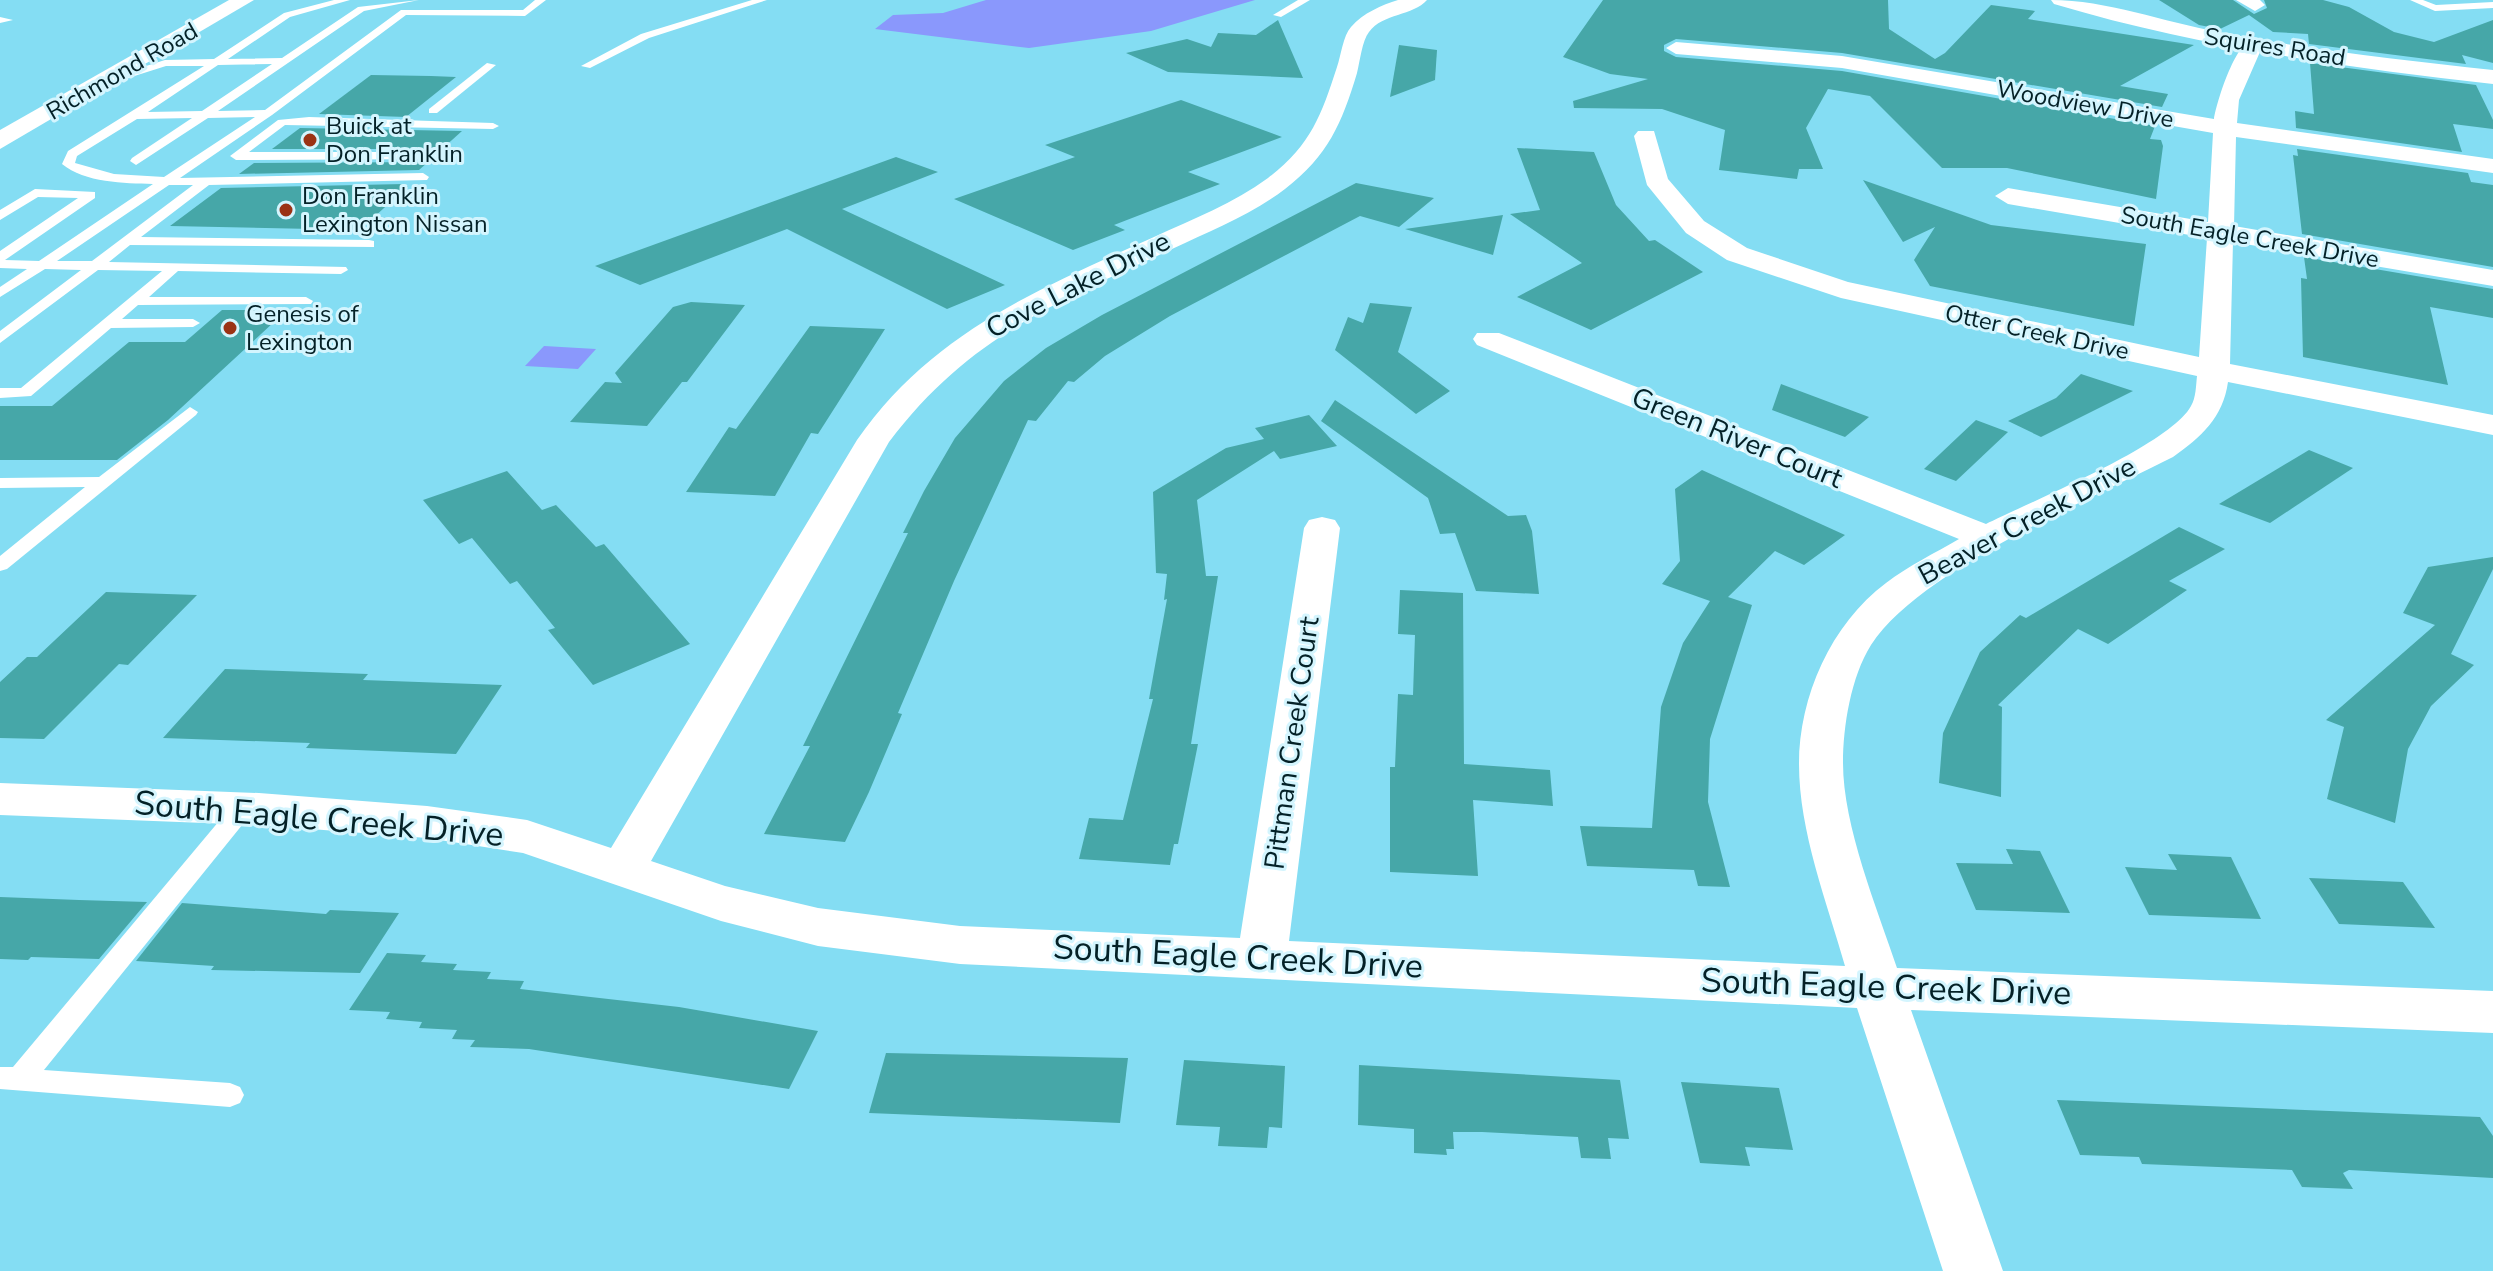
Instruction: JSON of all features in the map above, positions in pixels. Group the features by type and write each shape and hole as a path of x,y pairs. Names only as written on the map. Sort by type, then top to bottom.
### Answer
{"main road":[{"name":"Richmond Road","path":"0,119 213,0"},
{"name":"Richmond Road","path":"0,141 244,0"},
{"name":"Squires Road","path":"2061,0 2155,26 2253,45 2493,77"}],"street":[{"name":"Cove Lake Drive","path":"623,869 874,440 902,402 943,362 979,335 1034,303 1219,214 1280,181 1298,167 1325,135 1359,30 1385,11 1417,0"},
{"name":"Beaver Creek Drive","path":"1973,1271 1877,988 1833,842 1821,764 1829,699 1852,642 1898,592 1987,537 2161,450 2182,435 2209,404 2214,370 2228,100 2253,45"},
{"name":"Woodview Drive","path":"1676,48 1842,62 2225,128 2493,166"},
{"name":"Otter Creek Drive","path":"1646,136 1656,180 1695,227 1737,254 1841,289 2214,370 2493,425"},
{"name":"South Eagle Creek Drive","path":"2008,196 2493,278"},
{"name":"Green River Court","path":"1488,339 1987,537"},
{"name":"Pittman Creek Court","path":"1262,958 1322,528"},
{"name":"South Eagle Creek Drive","path":"0,799 243,808 427,822 527,837 721,903 860,934 960,945 1877,988 2493,1012"}],"lane":[{"path":"287,15 283,9 300,0"},
{"path":"345,0 287,15 72,154 68,164 79,173 161,183 423,177"},
{"path":"0,293 268,113 417,0"},
{"path":"136,161 361,9 417,0"},
{"path":"404,12 525,13 541,0"},
{"path":"714,0 746,5"},
{"path":"586,66 645,36 762,0"},
{"path":"1278,15 1305,0"},
{"path":"2415,0 2435,8 2492,5"},
{"path":"2479,0 2492,5"},
{"path":"186,34 178,46 188,52 226,57"},
{"path":"95,86 165,63 226,57 345,56"},
{"path":"433,111 491,65"},
{"path":"135,116 268,113"},
{"path":"452,155 236,156 282,122 309,120 493,126"},
{"path":"0,338 206,181"},
{"path":"0,216 35,193 91,195 0,257"},
{"path":"126,241 369,244"},
{"path":"0,264 44,262 173,269 341,270"},
{"path":"0,393 25,393 173,269"},
{"path":"135,301 306,301"},
{"path":"107,324 193,323"},
{"path":"0,565 190,412"},
{"path":"0,483 103,482"},
{"path":"10,1078 243,808"},
{"path":"10,1078 230,1095"}],"water":[{"path":"986,0 1255,0 1151,31 1029,48 875,29 893,15 943,13"},
{"path":"544,346 596,349 578,369 525,366"}],"building":[{"path":"1603,0 1888,0 1889,29 1935,59 1945,53 1991,5 2035,11 2028,19 2194,45 2120,86 2168,94 2162,107 1842,53 1676,39 1664,45 1664,51 1676,57 1842,71 2155,126 2150,139 2161,140 2163,146 2156,199 2007,168 1942,168 1870,96 1828,89 1806,128 1823,169 1799,169 1797,179 1719,170 1725,130 1662,109 1574,108 1573,101 1648,79 1610,74 1563,57"},
{"path":"2159,0 2233,0 2254,14 2267,8 2264,0 2323,0 2349,7 2394,32 2434,42 2493,20 2493,63 2462,55 2466,64 2309,44 2308,34 2273,32 2249,15 2220,29 2199,25"},
{"path":"1278,20 1303,78 1168,72 1126,53 1187,39 1211,47 1218,33 1256,35"},
{"path":"1399,45 1437,50 1435,80 1390,97"},
{"path":"2310,63 2476,85 2493,120 2493,129 2453,124 2462,152 2296,128 2295,111 2314,114"},
{"path":"371,75 456,77 406,117 319,114"},
{"path":"1181,100 1282,137 1188,172 1220,184 1114,225 1125,230 1073,250 954,199 1075,157 1045,145"},
{"path":"300,128 462,131 442,149 272,149"},
{"path":"1517,148 1594,152 1616,205 1649,241 1655,240 1703,272 1591,330 1517,297 1582,263 1510,214 1540,210"},
{"path":"2297,149 2468,173 2471,182 2493,185 2493,267 2302,234 2293,155 2298,156"},
{"path":"896,157 938,172 842,209 1005,285 947,309 787,229 640,285 595,266"},
{"path":"428,162 419,170 239,174 254,163"},
{"path":"1863,180 1991,225 2146,244 2134,326 1930,286 1914,260 1935,227 1903,242"},
{"path":"1356,183 1434,198 1399,227 1360,216 1170,316 1105,356 1074,382 1068,381 1036,421 1028,420 954,581 898,713 902,714 845,842 764,834 810,746 803,746 908,533 903,533 924,491 955,438 1004,381 1046,348 1102,315"},
{"name":"Don Franklin Lexington Nissan","path":"404,184 401,186 408,186 360,230 170,226 221,188"},
{"path":"1503,215 1493,255 1405,229"},
{"path":"2304,257 2493,289 2493,318 2430,307 2448,385 2303,357 2301,278 2307,279"},
{"path":"691,302 745,305 687,382 682,382 647,426 570,422 605,382 622,383 615,373 673,307"},
{"path":"1370,303 1412,307 1398,352 1450,391 1416,414 1335,350 1348,317 1363,323"},
{"path":"222,310 287,310 168,420 117,460 0,460 0,406 52,406 129,342 185,342"},
{"path":"810,326 885,329 818,434 811,433 775,496 686,492 729,427 736,429"},
{"path":"2081,374 2133,391 2041,437 2008,421 2056,398"},
{"path":"1781,384 1869,417 1845,437 1772,410"},
{"path":"1335,400 1508,516 1526,515 1532,531 1539,594 1476,591 1455,533 1440,534 1428,498 1321,421"},
{"path":"1309,415 1337,446 1280,459 1274,451 1197,500 1206,576 1218,576 1191,744 1198,744 1178,844 1174,844 1170,865 1079,859 1089,818 1123,820 1153,699 1149,699 1167,599 1164,600 1167,574 1156,573 1153,492 1226,448 1264,439 1255,428"},
{"path":"1976,420 2008,432 1956,481 1924,469"},
{"path":"2309,450 2353,468 2270,523 2219,504"},
{"path":"1702,470 1845,535 1804,565 1775,551 1728,597 1752,605 1710,739 1708,802 1730,887 1698,886 1694,870 1587,866 1580,826 1652,828 1661,707 1683,643 1710,601 1662,584 1680,561 1675,489"},
{"path":"507,471 542,510 556,505 596,547 604,544 690,644 593,685 548,630 555,628 517,581 510,584 472,538 459,544 423,500"},
{"path":"2179,527 2225,549 2169,581 2187,590 2108,644 2078,629 1998,705 2002,707 2001,797 1939,783 1943,733 1980,652 2020,615 2026,618"},
{"path":"2493,557 2493,569 2451,654 2474,665 2431,706 2408,749 2395,823 2327,799 2344,727 2326,720 2435,625 2403,613 2428,567"},
{"path":"1400,590 1463,593 1464,764 1550,770 1553,806 1473,800 1478,876 1390,872 1390,767 1395,767 1398,694 1413,695 1415,635 1398,634"},
{"path":"106,592 197,595 128,665 119,664 44,739 0,738 0,682 27,657 37,657"},
{"path":"225,669 368,674 363,680 502,685 456,754 306,748 310,743 163,738"},
{"path":"2006,849 2040,851 2070,913 1976,910 1956,863 2013,864"},
{"path":"2168,854 2231,857 2261,919 2149,915 2125,867 2177,870"},
{"path":"2309,878 2403,882 2435,928 2339,924"},
{"path":"0,897 147,902 99,959 31,957 28,960 0,959"},
{"path":"182,903 326,914 330,910 399,913 360,973 211,970 214,966 136,961"},
{"path":"387,953 426,955 421,962 457,964 453,970 491,972 487,979 524,981 520,989 679,1007 818,1031 789,1089 529,1049 470,1047 475,1040 452,1039 457,1030 419,1028 422,1022 386,1019 390,1012 349,1010"},
{"path":"886,1053 1128,1058 1120,1123 869,1113"},
{"path":"1184,1060 1285,1066 1282,1128 1269,1127 1267,1148 1218,1146 1220,1127 1176,1125"},
{"path":"1359,1065 1620,1080 1629,1139 1608,1138 1611,1159 1581,1158 1578,1137 1482,1132 1453,1132 1454,1149 1446,1149 1447,1155 1414,1153 1414,1129 1358,1125"},
{"path":"1681,1082 1779,1088 1793,1150 1745,1147 1750,1166 1700,1163"},
{"path":"2057,1100 2480,1117 2493,1136 2493,1178 2349,1170 2343,1173 2353,1189 2302,1187 2292,1170 2142,1164 2139,1157 2080,1155"}],"place":[{"name":"Buick at Don Franklin","path":"310,140"},
{"name":"Don Franklin Lexington Nissan","path":"286,210"},
{"name":"Genesis of Lexington","path":"230,328"}]}
